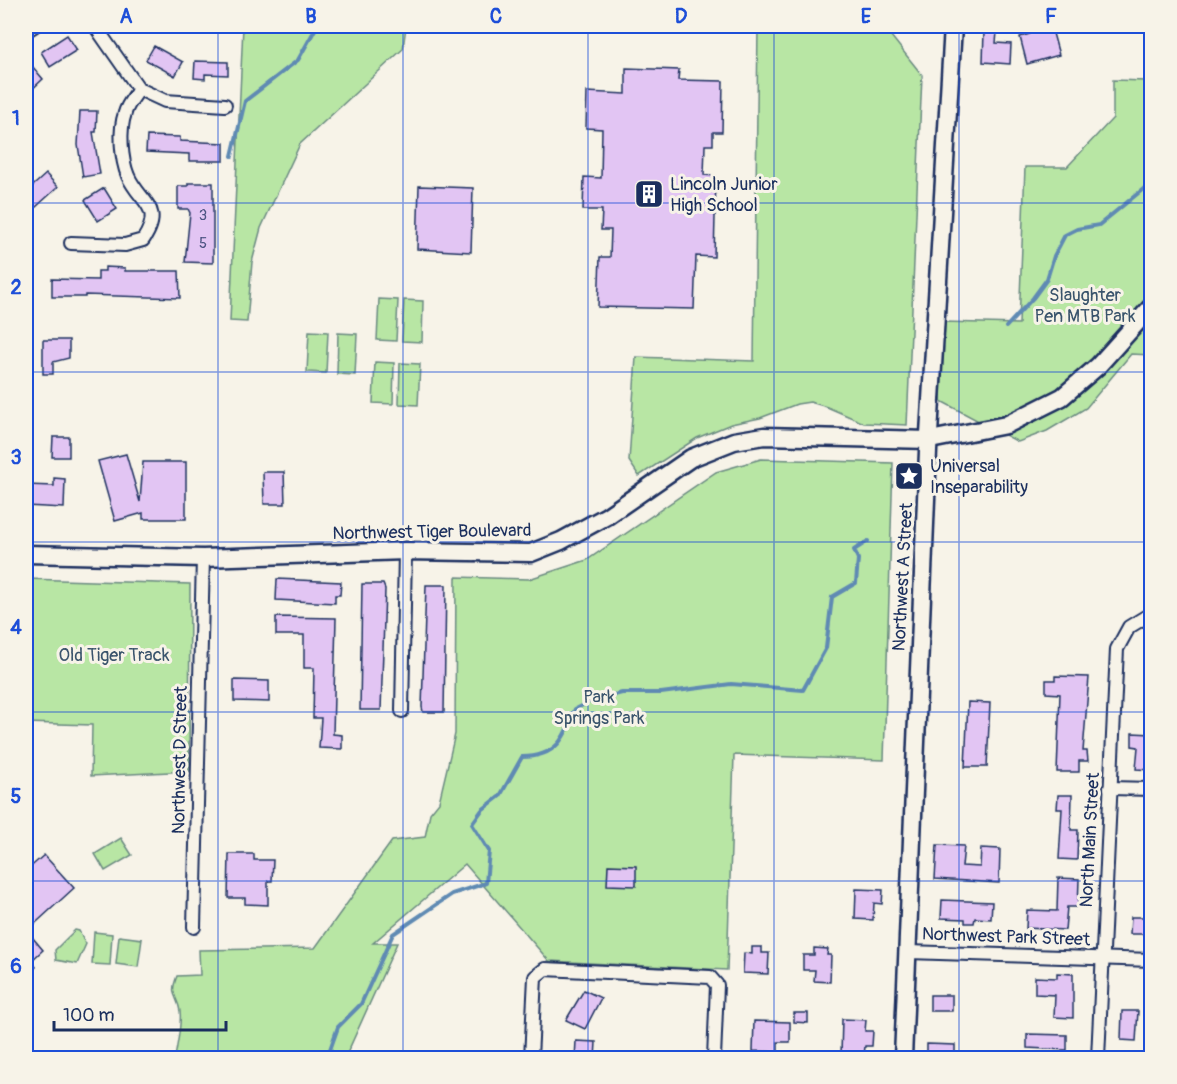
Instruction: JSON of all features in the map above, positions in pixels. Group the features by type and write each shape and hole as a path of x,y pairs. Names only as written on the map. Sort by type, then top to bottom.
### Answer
{"street":[{"path":"26,31 34,26"},
{"path":"95,26 139,89 165,101 225,105"},
{"name":"Northwest A Street","path":"903,1059 916,702 953,26"},
{"path":"71,243 125,245 142,240 151,228 151,207 128,177 122,148 125,113 139,89"},
{"name":"Northwest Tiger Boulevard","path":"26,554 203,558 405,551 531,553 561,541 607,516 691,458 734,441 764,436 930,440 1006,425 1062,397 1098,366 1152,306"},
{"path":"402,711 405,551"},
{"name":"Northwest D Street","path":"194,927 203,558"},
{"name":"North Main Street","path":"1098,1059 1117,649 1129,627 1152,613"},
{"path":"1110,788 1152,789"},
{"name":"Northwest Park Street","path":"908,952 1152,960"},
{"path":"531,1059 535,977 545,969 710,977 717,985 714,1059"}],"green space":[{"path":"243,26 406,26 403,49 300,144 261,228 252,262 247,322 230,321"},
{"path":"758,26 890,26 891,36 922,75 907,425 864,423 810,402 797,404 760,418 731,424 697,438 639,476 629,461 636,357 754,361"},
{"name":"Slaughter Pen MTB Park","path":"1151,76 1151,355 1131,354 1086,408 1047,431 1018,442 941,401 944,322 1019,324 1025,167 1067,167 1113,118 1113,80 1147,81"},
{"path":"379,299 398,300 396,341 377,340"},
{"path":"404,300 423,301 422,342 402,341"},
{"path":"309,331 328,332 326,373 307,372"},
{"path":"338,333 357,334 355,375 337,374"},
{"path":"375,362 394,363 393,404 373,403"},
{"path":"400,363 420,364 418,405 399,404"},
{"name":"Park Springs Park","path":"761,459 893,463 884,760 734,755 727,970 549,961 465,864 373,943 397,943 345,1058 175,1058 180,1016 174,991 175,983 177,976 200,975 199,950 315,948 392,841 425,837 430,813 439,802 455,734 456,577 529,579 587,560 716,472"},
{"name":"Old Tiger Track","path":"26,579 190,584 189,771 91,776 92,725 26,723"},
{"path":"121,838 132,855 105,871 95,854"},
{"path":"75,930 79,931 86,944 77,964 56,960 55,950"},
{"path":"94,932 112,934 110,965 92,964"},
{"path":"119,936 142,939 138,967 116,964"}],"building":[{"path":"1031,26 1051,26 1059,55 1027,64 1020,37 1030,34"},
{"path":"984,32 997,32 996,43 1011,44 1010,64 983,62"},
{"path":"67,35 77,50 50,67 41,52"},
{"path":"154,46 183,62 175,76 146,60"},
{"path":"26,59 43,79 26,95"},
{"path":"195,61 228,62 228,75 205,74 205,79 194,78"},
{"name":"Lincoln Junior High School","path":"626,68 679,70 678,80 723,81 722,132 713,132 713,145 705,145 704,175 716,176 714,257 696,256 694,309 598,307 600,257 610,257 611,230 601,230 602,210 583,210 584,177 601,178 602,129 586,128 587,92 626,94"},
{"path":"80,111 97,111 96,132 93,132 100,174 83,177 78,145"},
{"path":"147,136 180,137 180,141 224,143 224,161 189,161 189,154 146,152"},
{"path":"46,174 58,187 26,216 26,192"},
{"path":"188,183 213,183 213,263 185,262 190,213 188,209 178,209 178,186 188,186"},
{"path":"419,186 473,188 471,252 417,249"},
{"path":"104,188 117,209 98,221 85,200"},
{"path":"105,267 125,268 125,271 179,271 180,298 85,295 85,297 52,297 52,279 98,280 98,271 105,271"},
{"path":"43,340 69,340 69,358 53,362 53,374 43,374"},
{"path":"53,437 69,437 69,457 52,457"},
{"path":"126,454 140,502 143,462 186,462 186,519 143,519 143,513 115,521 98,461"},
{"path":"263,472 284,472 285,504 264,504"},
{"path":"54,478 65,479 64,508 26,506 26,485 54,486"},
{"path":"277,579 341,582 340,595 335,595 335,603 276,600"},
{"path":"362,584 383,584 385,589 381,710 360,710"},
{"path":"426,585 446,585 444,712 423,712 422,707"},
{"path":"276,617 336,618 333,734 342,735 342,749 319,748 321,718 313,718 314,668 304,668 304,635 276,635"},
{"path":"1055,676 1089,677 1083,751 1087,751 1088,761 1079,761 1079,772 1057,772 1060,694 1046,693 1046,680 1055,680"},
{"path":"234,680 269,681 269,702 234,701"},
{"path":"968,702 990,703 987,767 965,767"},
{"path":"1132,733 1152,734 1152,770 1136,769 1138,747 1132,746"},
{"path":"1058,795 1072,795 1071,830 1078,830 1077,860 1059,859 1062,809 1057,809"},
{"path":"937,845 964,846 962,866 980,867 981,848 1000,849 999,883 935,879"},
{"path":"229,854 254,854 254,860 273,860 272,881 268,881 268,905 245,904 245,898 228,898"},
{"path":"44,855 74,888 27,931 43,950 31,961 36,967 26,976 26,871"},
{"path":"608,865 636,866 636,886 607,885"},
{"path":"1058,878 1079,879 1078,907 1067,907 1065,930 1026,928 1027,910 1057,911"},
{"path":"856,889 883,890 882,904 874,903 873,920 855,919"},
{"path":"942,900 992,902 991,919 975,918 974,923 965,923 965,919 941,918"},
{"path":"1131,917 1152,917 1152,934 1130,934"},
{"path":"752,947 762,947 762,953 769,953 768,974 743,973 744,953 752,954"},
{"path":"814,948 828,949 827,955 831,955 830,982 814,981 815,970 803,970 803,955 814,955"},
{"path":"1057,973 1073,974 1073,1018 1054,1017 1055,995 1035,994 1035,977 1057,978"},
{"path":"584,990 601,998 585,1029 566,1020"},
{"path":"930,995 952,995 952,1011 930,1011"},
{"path":"1122,1011 1138,1011 1136,1041 1121,1040"},
{"path":"794,1013 808,1013 808,1023 794,1022"},
{"path":"842,1019 866,1020 865,1031 873,1031 872,1046 865,1046 864,1056 841,1055"},
{"path":"754,1021 790,1022 790,1042 778,1042 778,1052 753,1051"},
{"path":"1027,1034 1067,1035 1067,1050 1027,1048"},
{"path":"576,1041 596,1042 595,1059 575,1059"},
{"path":"927,1044 955,1045 955,1059 927,1059"}],"waterway":[{"path":"232,156 245,101 298,60 317,26"},
{"path":"1006,327 1047,279 1054,256 1065,235 1077,229 1099,225 1152,182"},
{"path":"327,1058 338,1027 361,1004 393,934 452,894 486,883 489,851 472,824 482,810 500,796 522,757 544,754 558,744 575,709 591,701 622,693 661,693 731,684 803,690 826,648 832,597 856,583 858,559 854,550 868,541"}],"place":[{"name":"Lincoln Junior High School","path":"649,194"},
{"name":"Universal Inseparability","path":"909,476"}]}
